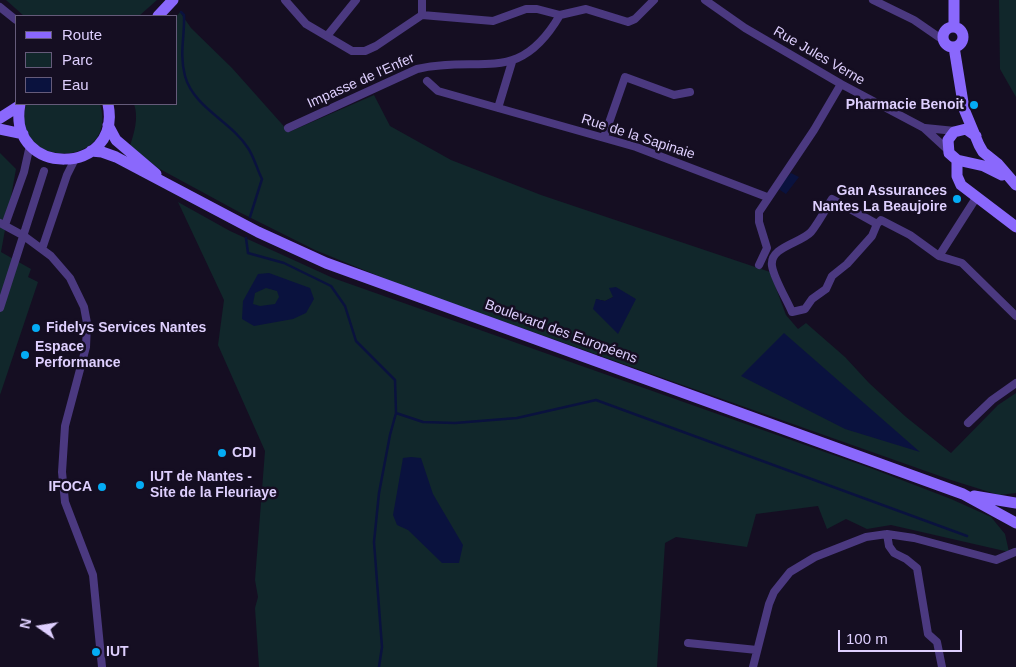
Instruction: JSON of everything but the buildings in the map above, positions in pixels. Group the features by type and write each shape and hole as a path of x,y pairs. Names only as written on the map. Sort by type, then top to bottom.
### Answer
{"main road":[{"path":"954,0 954,26"},
{"path":"159,15 170,3"},
{"path":"954,26 962,31 964,38 961,44 954,47 948,45 943,40 945,31 954,26"},
{"path":"954,47 964,109 977,140 983,152 1013,182"},
{"path":"20,105 18,115 23,134 30,145 47,157 61,160 75,159 91,151 105,135 108,125 108,105"},
{"path":"0,118 20,105"},
{"path":"964,109 957,130 948,138 948,150 962,161 984,166 1013,182"},
{"path":"108,125 116,140 150,168 158,178"},
{"path":"0,129 23,134"},
{"path":"957,130 969,130 977,140 976,155 962,161"},
{"name":"Boulevard des Européens","path":"91,151 106,152 258,232 335,266 963,494 1016,523"},
{"path":"962,161 959,181 976,198 1016,226"},
{"name":"Boulevard des Européens","path":"963,494 1016,503"}],"street":[{"path":"285,0 306,24 352,50 365,51 376,46 422,15 493,21 526,9 538,9 560,15 586,9 628,22 635,19 654,0"},
{"path":"327,36 356,0"},
{"path":"422,0 422,15"},
{"name":"Rue Jules Verne","path":"705,0 745,28 841,84 924,128 948,150"},
{"path":"873,0 914,20 943,40"},
{"path":"0,7 15,19"},
{"path":"498,108 512,62 543,39 560,15"},
{"name":"Impasse de l'Enfer","path":"288,128 416,68 434,64 497,64 512,62"},
{"path":"604,137 625,78 674,95 690,92"},
{"name":"Rue de la Sapinaie","path":"426,81 438,91 604,137 767,197"},
{"path":"759,265 767,248 759,222 759,212 767,197 814,130 841,84"},
{"name":"Rue Jules Verne","path":"924,128 957,130"},
{"path":"30,145 24,172 3,224 24,236 58,263 75,285 87,323 86,347 65,426 62,472 66,502 93,575 102,667"},
{"path":"42,249 63,184 75,159"},
{"path":"0,308 44,171"},
{"path":"939,256 976,198"},
{"path":"877,224 832,199 804,238 777,251 772,265 792,312 805,309 812,299 826,289 832,276 847,264 872,236 877,224 881,220 910,235 939,256 962,263 1016,316"},
{"path":"968,423 992,400 1016,383"},
{"path":"888,534 889,546 894,553 906,559 917,568 928,634 937,642 942,667"},
{"path":"753,667 769,604 779,584 790,572 815,557 866,538 888,534 914,538 996,560 1016,551"},
{"path":"688,643 757,650"}],"green space":[{"path":"6,0 157,0 140,15 23,15"},
{"path":"999,0 1016,0 1016,97 1000,69"},
{"path":"180,12 191,28 232,68 289,132 374,95 390,126 451,160 541,195 770,272 786,315 798,329 806,323 845,357 869,383 906,417 951,453 998,405 1016,393 1016,493 999,495 951,480 403,286 315,250 239,212 158,168 130,146 136,120 134,105 178,105 178,15","holes":["613,297 618,333 596,299 605,301"]},
{"path":"26,105 100,105 102,125 94,141 81,150 64,154 47,151 33,141 25,126"},
{"path":"0,153 16,169 1,252 31,269 28,277 38,282 0,395"},
{"path":"178,202 230,231 333,278 873,469 951,499 991,517 1005,534 1009,552 891,525 867,529 846,519 827,529 818,506 756,514 747,547 676,537 665,543 657,667 259,667 255,608 258,597 255,580 265,451 218,345 224,300"}],"water":[{"path":"791,173 799,177 786,194 777,188"},
{"path":"269,273 310,288 314,299 306,313 293,319 254,326 242,319 243,301 258,274","holes":["266,288 277,291 279,297 275,304 260,306 253,304 255,293"]},
{"path":"616,287 636,299 618,334 593,309 596,299 605,301 613,297 609,288"},
{"path":"784,333 920,452 845,429 741,376"},
{"path":"403,458 421,458 433,494 463,545 459,563 442,563 408,530 397,525 393,515"}],"waterway":[{"path":"181,12 184,15 183,68 190,87 204,106 241,138 250,152 262,179 250,217"},
{"path":"246,238 248,253 284,263 331,286 345,306 356,341 395,380 396,413 379,493 374,542 382,647 379,667"},
{"path":"396,413 423,422 455,423 517,418 596,400 967,536"}],"place":[{"name":"Pharmacie Benoit","path":"974,105"},
{"name":"Gan Assurances Nantes La Beaujoire","path":"957,199"},
{"name":"Fidelys Services Nantes","path":"36,328"},
{"name":"Espace Performance","path":"25,355"},
{"name":"CDI","path":"222,453"},
{"name":"IUT de Nantes - Site de la Fleuriaye","path":"140,485"},
{"name":"IFOCA","path":"102,487"},
{"name":"IUT","path":"96,652"}]}
